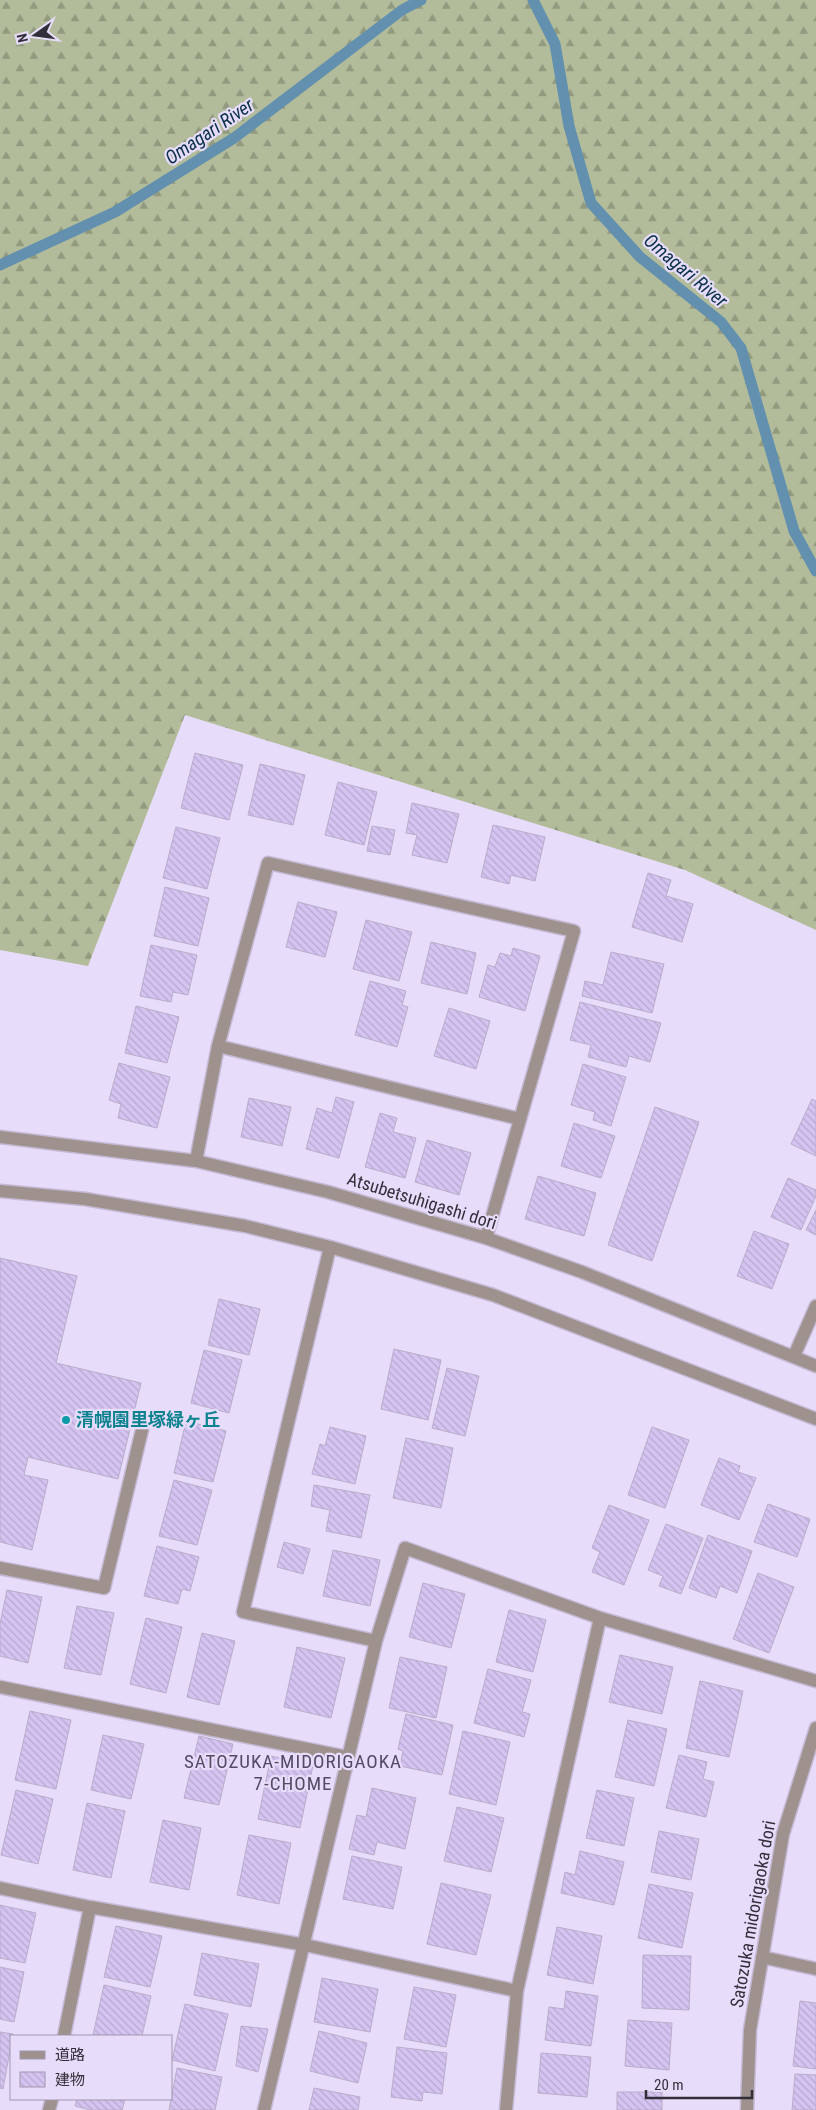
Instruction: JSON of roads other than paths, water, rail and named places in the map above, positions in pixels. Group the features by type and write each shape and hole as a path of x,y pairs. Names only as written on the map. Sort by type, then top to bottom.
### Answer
{"street":[{"path":"196,1160 218,1046 268,863 574,931 486,1238"},
{"path":"218,1046 520,1119"},
{"name":"Atsubetsuhigashi dori","path":"0,1137 196,1160 328,1192 486,1238 582,1272 816,1366"},
{"path":"0,1191 85,1199 226,1223 330,1247 493,1295 816,1419"},
{"path":"330,1247 243,1612 376,1641"},
{"path":"794,1356 816,1306"},
{"path":"0,1568 104,1588 142,1430"},
{"path":"264,2110 305,1945 376,1641 405,1548 600,1618 816,1681"},
{"path":"506,2110 517,1991 600,1618"},
{"path":"0,1687 348,1757"},
{"name":"Satozuka midorigaoka dori","path":"747,2110 750,2030 783,1834 816,1728"},
{"path":"0,1888 90,1907 305,1945 517,1991"},
{"path":"64,2035 90,1907"},
{"path":"762,1957 816,1969"}],"waterway":[{"name":"Omagari River","path":"0,265 115,212 234,138 402,10 421,0"},
{"name":"Omagari River","path":"533,0 555,44 569,126 591,203 640,257 721,322 741,348 794,531 816,571"}],"place":[{"name":"清幌園里塚緑ヶ丘","path":"66,1420"}],"district":[{"name":"SATOZUKA-MIDORIGAOKA 7-CHOME","path":"293,1772"}]}
